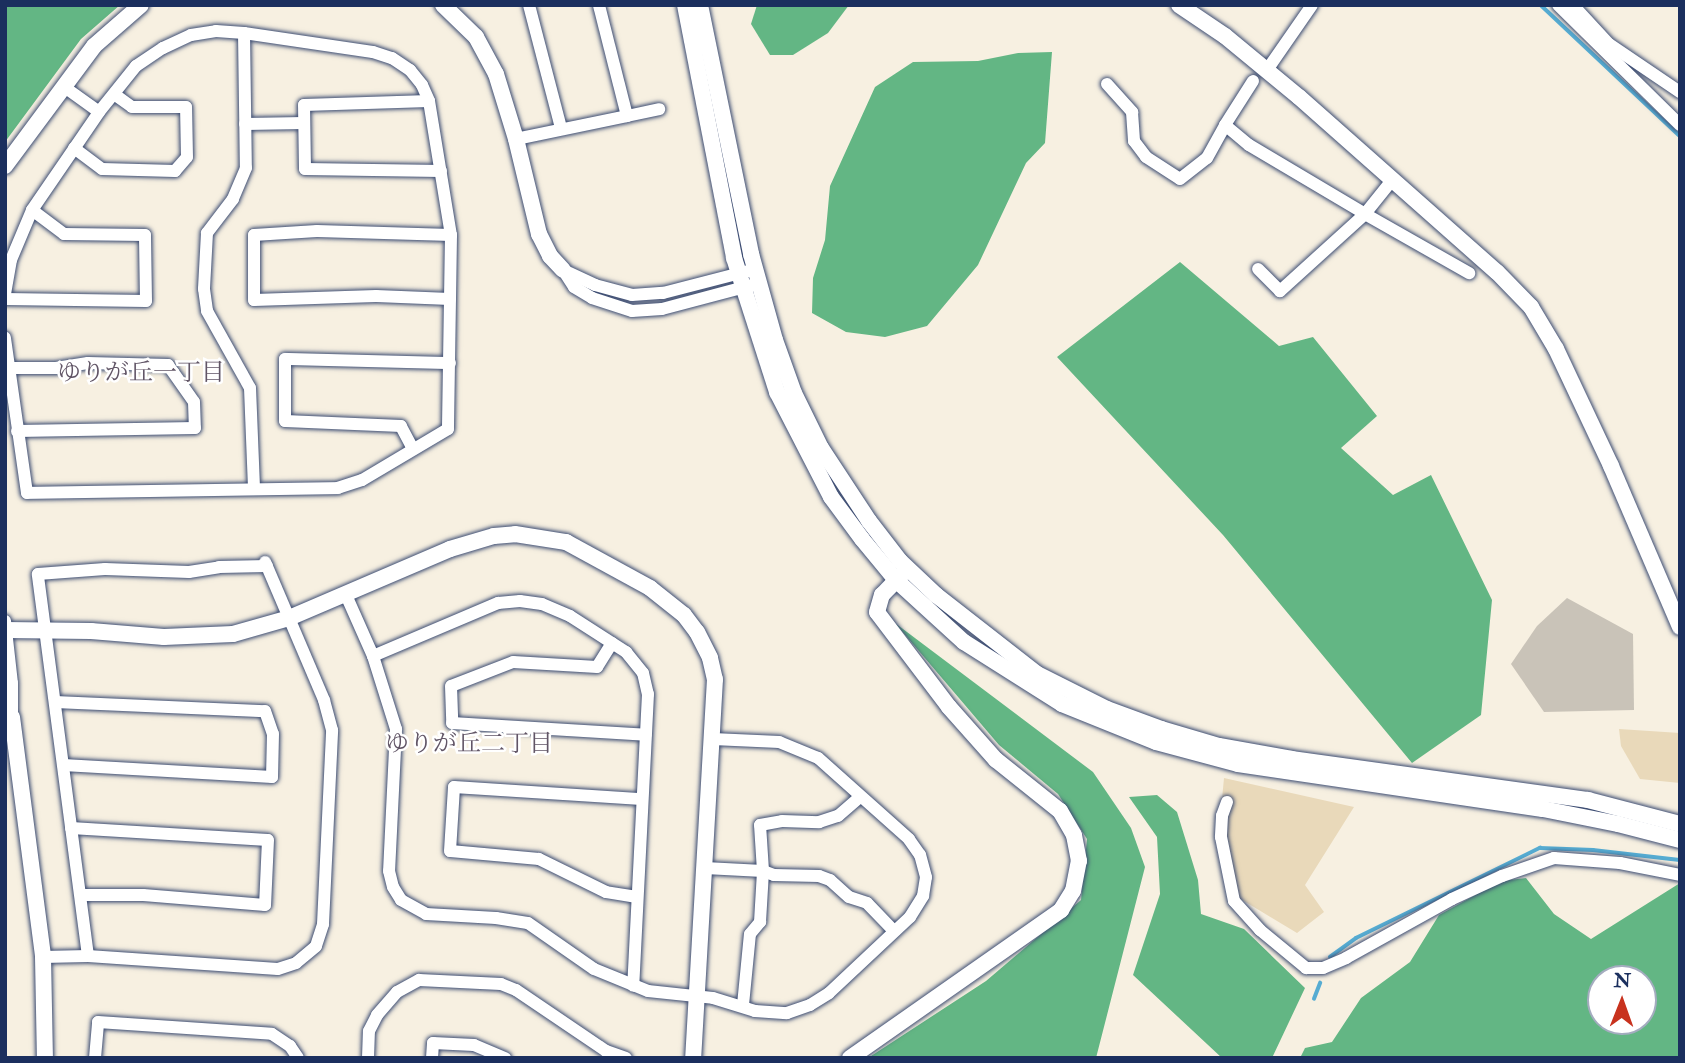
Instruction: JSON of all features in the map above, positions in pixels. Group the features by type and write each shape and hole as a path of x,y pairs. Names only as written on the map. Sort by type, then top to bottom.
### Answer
{"street":[{"path":"5,166 94,46 141,5"},
{"path":"443,5 476,37 496,74 516,139 539,234 550,256 574,287 592,298 632,311 662,309 757,276"},
{"path":"529,5 561,128"},
{"path":"599,5 627,116"},
{"path":"685,5 740,281 777,392 831,497 964,642 1012,675 1062,704 1156,743 1238,764 1503,802 1618,824 1680,840"},
{"path":"699,5 757,276 783,367 821,448 870,521 901,575 1037,674 1107,709 1161,729 1219,746 1292,759 1588,800 1680,824"},
{"path":"1179,5 1267,70 1497,272 1531,307 1556,349 1611,467 1680,627"},
{"path":"1267,70 1312,5"},
{"path":"1558,5 1680,125"},
{"path":"1573,5 1609,44 1680,92"},
{"path":"5,294 8,260 32,210 99,113 136,66 163,48 191,35 216,31 244,33 373,52 392,58 410,70 422,85 429,102 451,235 448,429 362,480 338,488 27,493 18,431 9,394 5,338"},
{"path":"244,33 244,177 233,199 206,233 204,289 207,311 250,388 254,489"},
{"path":"1107,84 1132,112 1135,141 1146,157 1180,179 1207,158 1253,82"},
{"path":"63,86 99,113"},
{"path":"74,148 102,169 175,171 187,157 186,107 132,107 114,94"},
{"path":"429,102 304,105 305,169 441,170"},
{"path":"516,139 659,109"},
{"path":"245,124 304,123"},
{"path":"1225,125 1249,145 1469,273"},
{"path":"1258,269 1280,291 1365,214 1393,180"},
{"path":"5,299 146,301 145,235 64,234 32,210"},
{"path":"450,299 376,296 254,300 254,235 317,232 451,235"},
{"path":"412,449 401,426 285,422 285,359 450,363"},
{"path":"9,368 56,368 88,363 168,365 194,402 195,428 18,431"},
{"path":"12,718 12,683 6,627 199,638 260,629 472,541 515,534 566,542 650,588 684,615 707,649 715,679 693,1058"},
{"path":"43,957 88,956 278,968 296,963 316,946 323,924 332,730 324,700 266,564 188,572 105,569 38,574 88,956"},
{"path":"850,1058 1061,910 1073,891 1079,861 1074,835 1060,811 996,760 949,707 877,612 882,595 901,575"},
{"path":"346,595 373,656 396,729 389,871 393,887 401,900 426,914 496,918 528,923 594,969 633,986 743,1005 770,1014 786,1013 810,1005 830,993 910,917 923,896 926,877 920,855 909,839 818,758 779,742 713,739"},
{"path":"373,656 498,603 520,601 542,604 570,616 626,652 643,673 648,694 633,986"},
{"path":"612,643 597,667 513,662 451,686 452,723 646,735"},
{"path":"5,688 12,718 43,957 45,1058"},
{"path":"55,702 265,711 273,734 272,777 63,765"},
{"path":"637,897 606,892 539,859 450,851 454,787 642,799"},
{"path":"743,1005 750,934 760,922 763,871 760,825 782,821 819,821 838,816 860,797"},
{"path":"1227,802 1221,837 1234,901 1260,930 1306,968 1323,968 1346,958 1452,899 1502,876 1554,858 1620,863 1680,875"},
{"path":"71,828 268,840 265,905 143,895 81,895"},
{"path":"705,868 763,871 774,875 819,876 830,880 849,897 867,903 894,931"},
{"path":"368,1058 369,1031 377,1015 397,992 419,980 508,987 606,1051 626,1058"},
{"path":"95,1058 98,1022 272,1034 290,1046 298,1058"},
{"path":"432,1058 433,1043 474,1045 505,1058"}],"shaded area":[{"path":"1567,598 1633,634 1634,710 1544,712 1511,664 1537,626"},
{"path":"1619,729 1680,733 1680,783 1640,779 1621,746"},
{"path":"1224,778 1354,807 1305,885 1324,912 1297,933 1239,898 1219,831"}],"green space":[{"path":"5,5 120,5 81,39 5,142"},
{"path":"757,5 849,5 828,33 793,55 770,55 751,24"},
{"path":"1052,52 1045,143 1026,163 978,265 927,326 885,337 846,332 812,313 813,278 825,240 830,186 875,87 913,62 978,61 1018,53"},
{"path":"1180,262 1279,346 1313,337 1377,416 1341,448 1393,495 1431,475 1492,600 1481,715 1412,763 1223,535 1057,357"},
{"path":"895,623 1093,772 1131,828 1145,867 1096,1058 868,1058 986,981 1081,900 1087,839 1058,794 999,745"},
{"path":"1157,795 1177,812 1198,880 1201,914 1244,929 1305,988 1272,1058 1222,1058 1133,975 1160,894 1157,837 1129,797"},
{"path":"1526,878 1554,914 1591,939 1680,883 1680,1058 1300,1058 1305,1048 1332,1042 1361,998 1410,962 1439,915 1501,881"}],"waterway":[{"path":"1541,5 1680,136"},
{"path":"1330,957 1356,938 1540,848 1593,850 1679,860"},
{"path":"1314,999 1320,983"}],"district":[{"name":"ゆりが丘一丁目","path":"141,373"},
{"name":"ゆりが丘二丁目","path":"469,744"}]}
